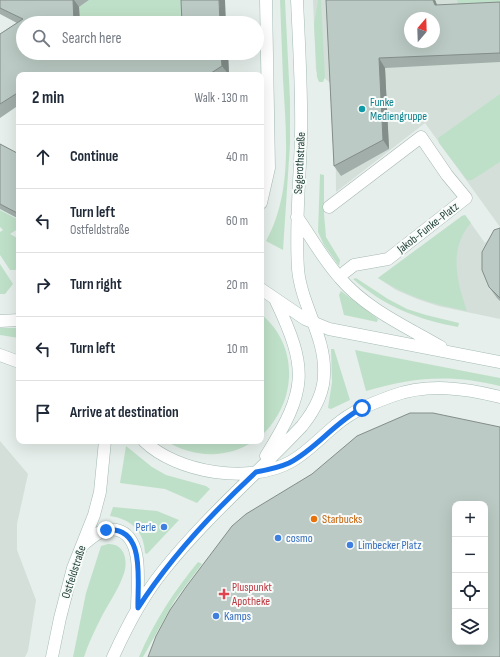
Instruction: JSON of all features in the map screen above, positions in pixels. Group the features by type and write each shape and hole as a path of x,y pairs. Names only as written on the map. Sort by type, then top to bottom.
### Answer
{"main road":[{"path":"264,190 269,168 266,0"},
{"name":"Segerothstraße","path":"256,472 310,416 320,397 324,381 324,359 298,271 297,217 301,136 297,0"},
{"name":"Jakob-Funke-Platz","path":"329,207 420,137 447,175 466,198 388,259 354,265 345,272"},
{"path":"297,217 339,278 350,288 370,305 449,352"},
{"path":"264,291 298,315 313,323 349,334 500,362"},
{"path":"113,657 138,608 173,560 256,472 289,417 297,394 299,383 299,366 294,345 275,298"},
{"path":"0,321 16,320"},
{"path":"0,355 16,361"},
{"path":"148,444 171,460 200,470 256,472 270,470 290,462 306,452 349,415 394,395 411,391 443,388 467,390 500,397"},
{"name":"Ostfeldstraße","path":"52,657 73,568 84,544 100,492 106,444"},
{"path":"84,544 91,537 106,530 118,530 129,536 136,551 138,608"}],"shaded area":[{"path":"313,0 500,0 500,227 425,123 336,192 335,87 316,71"},
{"path":"465,215 485,243 500,227 500,319 438,306 417,299 396,290 378,278"},
{"path":"0,441 28,474 17,524 17,550 36,600 28,651 25,657 0,657"}],"green space":[{"path":"89,0 187,0 188,16 80,16 79,7"},
{"path":"280,0 285,0 290,100 290,144 283,250 266,241 275,222 280,203 286,162"},
{"path":"318,0 321,0 325,77 323,82 319,82 317,77 314,24"},
{"path":"457,0 500,0 500,4 458,6"},
{"path":"500,94 500,162 472,180 467,180 439,143 438,138"},
{"path":"320,174 324,175 324,214 326,237 340,260 339,266 324,245 318,232"},
{"path":"0,210 16,218 16,230 10,234 16,237 15,270 10,270 0,255 0,232 3,230 0,227"},
{"path":"465,215 471,223 459,244 457,266 460,289 467,311 443,306 410,295 378,278 462,216"},
{"path":"0,264 13,284 5,294 0,294"},
{"path":"356,278 388,299 407,309 459,323 458,327 415,316 389,304 365,289 353,279"},
{"path":"341,291 378,319 377,322 344,315 339,295"},
{"path":"264,317 274,327 283,342 288,358 289,375 287,391 282,408 273,423 264,433"},
{"path":"0,328 16,328 16,338 0,335"},
{"path":"331,349 334,349 350,400 331,409 328,408 332,382"},
{"path":"355,350 500,378 500,386 465,380 433,379 400,383 366,391"},
{"path":"171,444 249,444 233,451 210,454 187,451"},
{"path":"126,446 152,467 166,475 206,486 210,489 197,503 165,489 120,483"},
{"path":"113,507 157,511 179,520 147,554 145,553 142,538 135,527 124,520 110,516"},
{"path":"108,544 114,545 122,550 126,565 125,571 121,582 93,634 84,657 73,657 86,593 101,546"},
{"path":"198,562 202,564 175,600 143,657 139,657 151,631 165,607"}],"building":[{"path":"0,0 73,0 74,16 17,16 0,8"},
{"path":"181,0 219,0 220,16 182,16"},
{"name":"Funke Mediengruppe","path":"326,0 433,0 435,5 500,2 500,53 379,58 383,140 334,166"},
{"path":"16,24 16,60 222,60 222,66 213,72 16,72 16,94 0,104 0,34"},
{"path":"0,144 16,152 16,212 0,204"},
{"path":"500,228 500,298 489,287 482,270 482,252 494,230"},
{"name":"Limbecker Platz","path":"410,413 433,413 500,427 500,657 148,657 156,636 170,610 232,526 246,514 312,474 357,436"}],"place":[{"name":"Funke Mediengruppe","path":"362,109"},
{"name":"Starbucks","path":"314,519"},
{"name":"Perle","path":"164,527"},
{"name":"cosmo","path":"278,538"},
{"name":"Limbecker Platz","path":"350,545"},
{"name":"Pluspunkt Apotheke","path":"224,594"},
{"name":"Kamps","path":"216,616"}],"route":[{"path":"106,530 118,530 129,536 134,543 137,562 138,608 164,570 206,522 256,472 270,470 281,466 300,456 337,424 362,408"}]}
